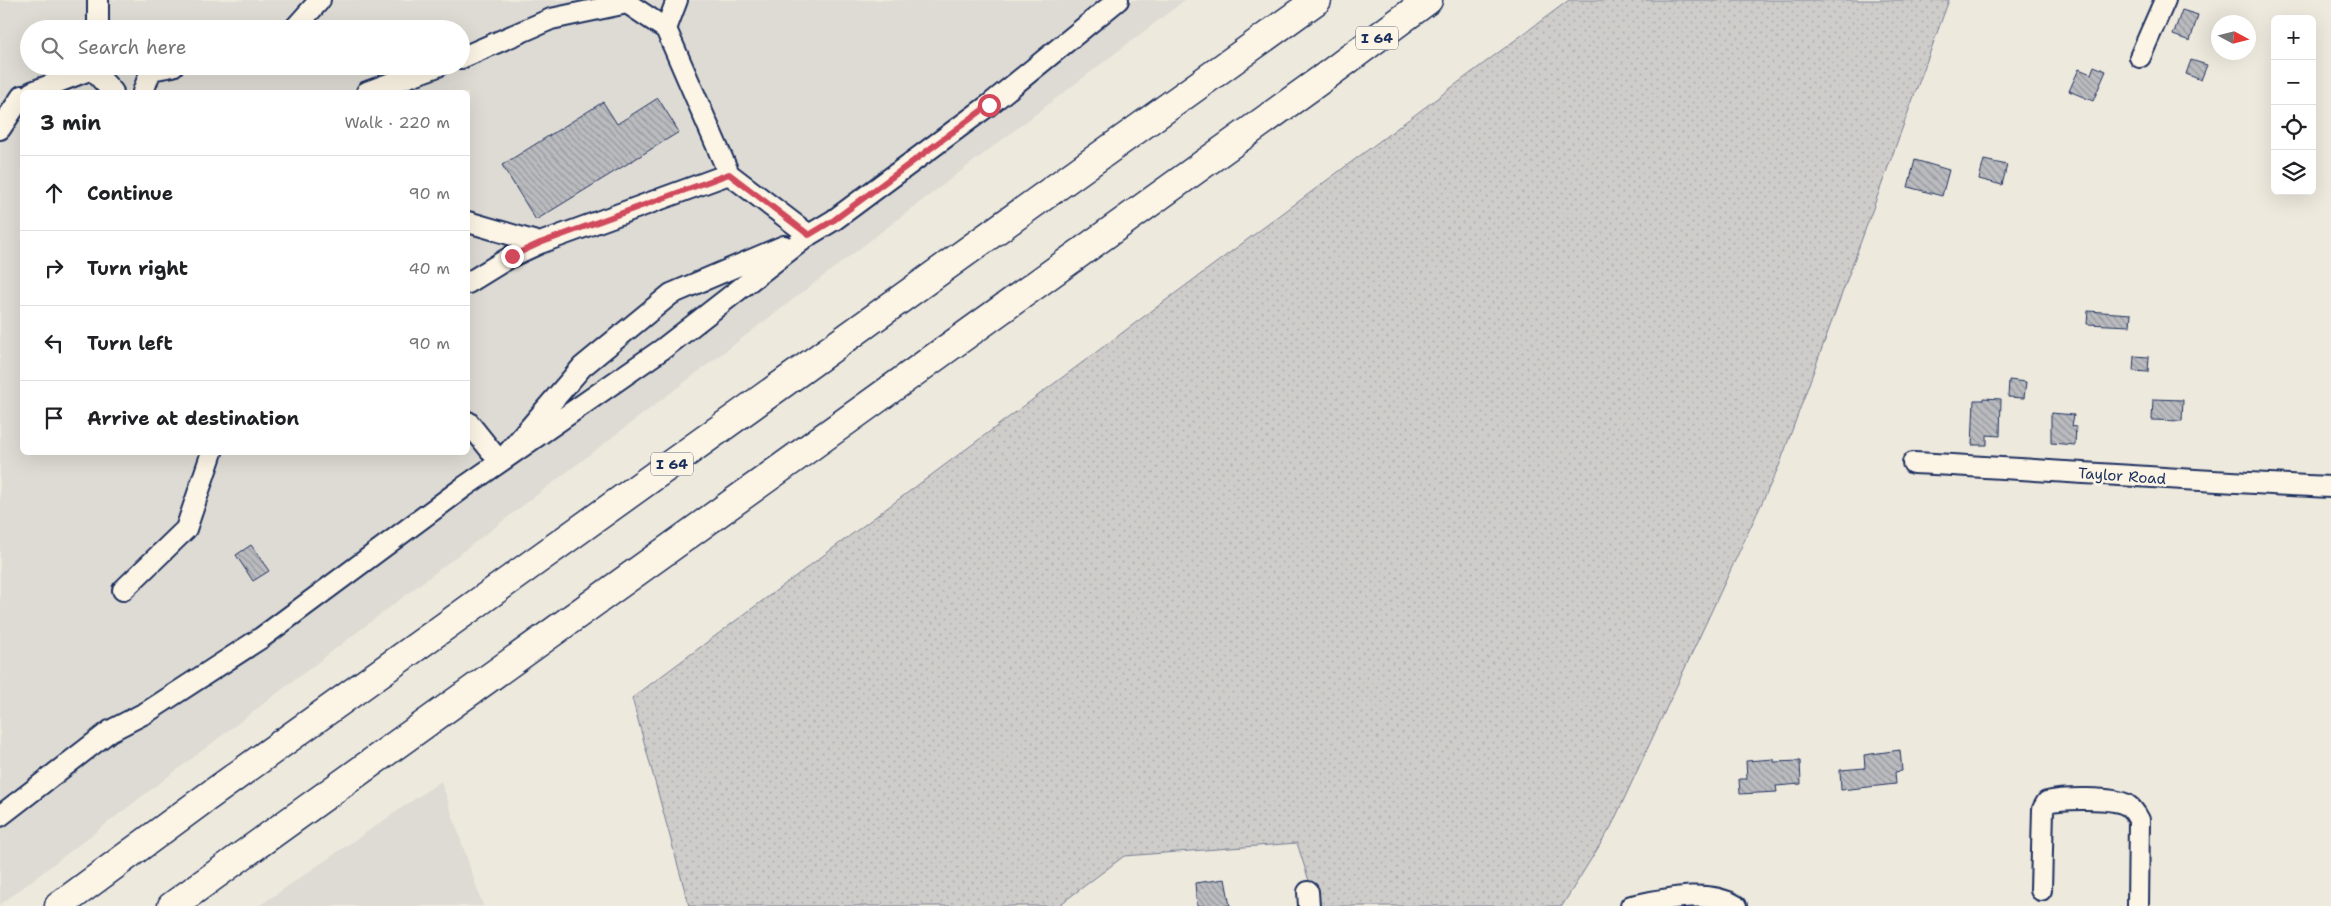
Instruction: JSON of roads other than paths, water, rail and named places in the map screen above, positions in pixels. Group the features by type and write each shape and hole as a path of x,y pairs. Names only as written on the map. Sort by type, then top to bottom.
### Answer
{"highway":[{"name":"I 64","path":"59,906 219,788 1316,0"},
{"name":"I 64","path":"172,906 1318,82 1428,0"}],"street":[{"path":"98,0 98,20"},
{"path":"302,20 320,0"},
{"path":"666,29 677,0"},
{"path":"0,816 110,731 147,712 261,638 500,462 664,348 809,235 834,220 989,105 1118,0"},
{"path":"2140,57 2165,0"},
{"path":"470,54 552,19 625,2 666,29 729,174 809,235"},
{"path":"37,90 75,75"},
{"path":"99,75 111,90"},
{"path":"144,90 149,75"},
{"path":"372,90 413,75"},
{"path":"0,129 20,99"},
{"path":"470,282 512,256 540,243 729,174"},
{"path":"470,223 540,243"},
{"path":"500,462 582,366 671,294 809,235"},
{"path":"470,424 500,462"},
{"path":"123,590 186,529 211,455"},
{"name":"Taylor Road","path":"1913,463 2016,468 2103,476 2331,487"},
{"path":"2041,890 2043,809 2046,802 2115,801 2126,804 2134,811 2139,820 2138,906"},
{"path":"1631,906 1696,897 1718,898 1736,906"}]}
